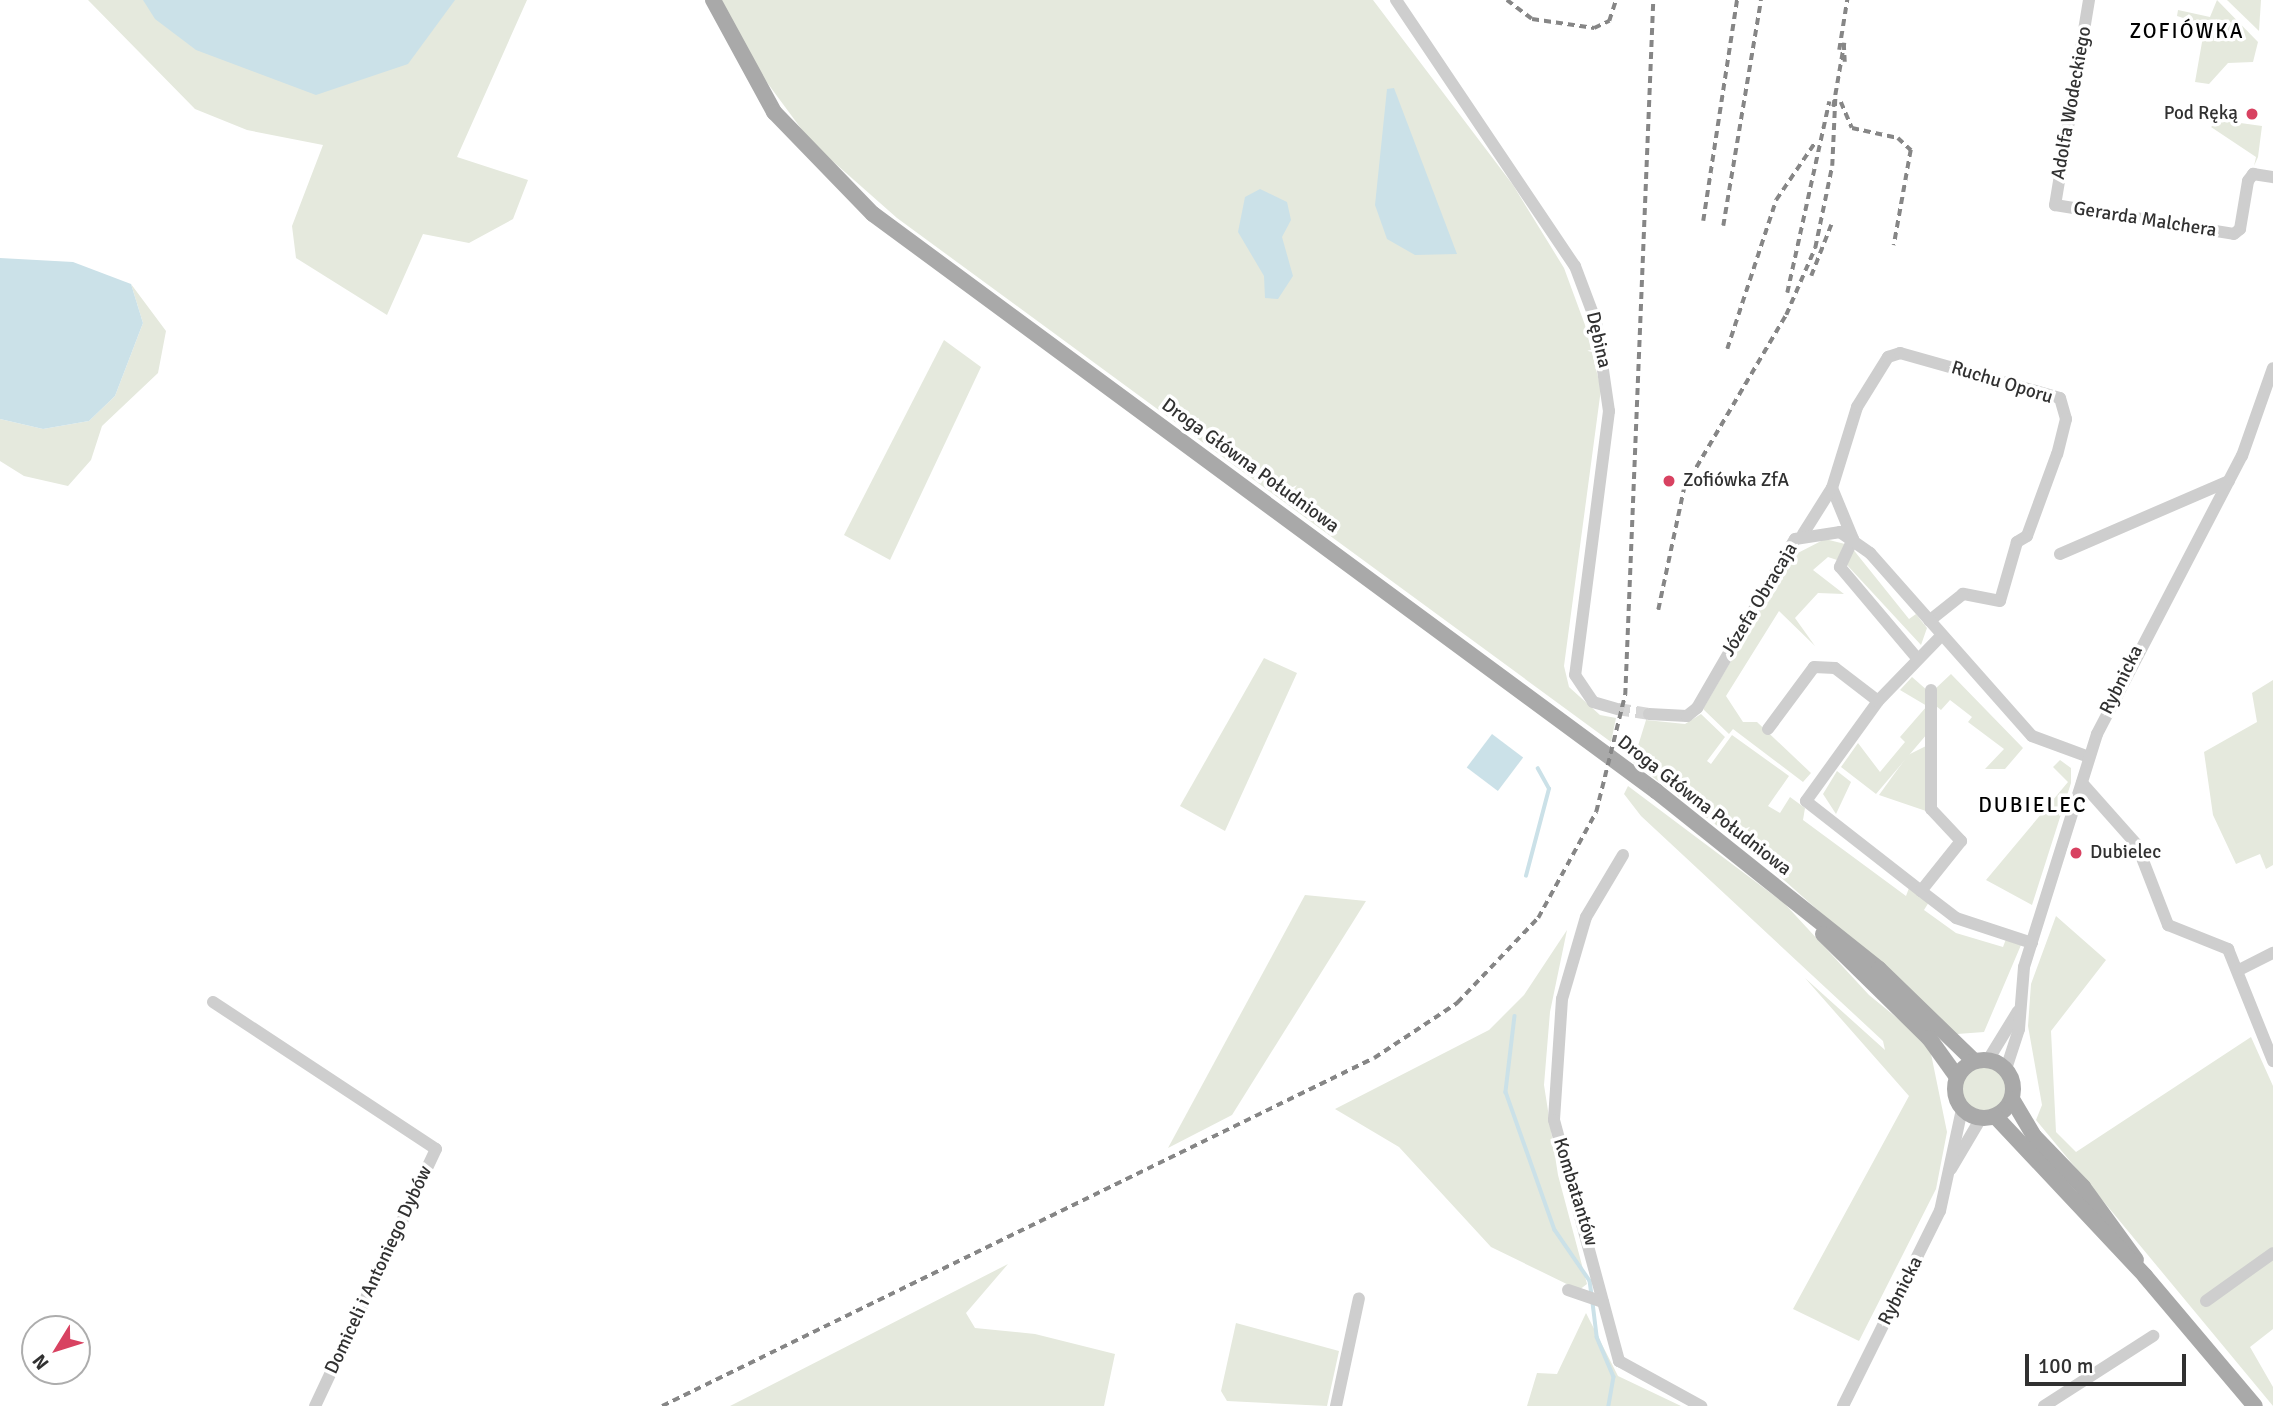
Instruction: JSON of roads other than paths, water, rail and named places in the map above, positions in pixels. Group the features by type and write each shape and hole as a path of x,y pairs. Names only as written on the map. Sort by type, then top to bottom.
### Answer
{"main road":[{"name":"Droga Główna Południowa","path":"713,0 774,112 873,214 1630,772 1812,921 1879,969 1981,1060"},
{"name":"Droga Główna Południowa","path":"1812,921 1870,987 1929,1038 1957,1077"},
{"path":"2146,1276 1988,1117 1962,1108 1957,1077 1981,1060 2006,1069 2012,1099 2146,1276 2255,1406"},
{"path":"1988,1117 2012,1099"}],"street":[{"name":"Dębina","path":"1396,0 1575,266 1596,322 1609,411 1575,675 1593,702 1618,709"},
{"name":"Adolfa Wodeckiego","path":"2055,205 2090,0"},
{"name":"Gerarda Malchera","path":"2055,205 2234,234 2240,229 2248,181 2253,174 2273,177"},
{"name":"Ruchu Oporu","path":"1803,534 1832,488 1857,407 1888,357 1900,353 2060,398 2066,419 2057,454 2027,537 2017,542 2000,601 1963,594 1929,621"},
{"name":"Rybnicka","path":"2006,1069 2032,943 2089,757 2114,692 2229,481 2273,368"},
{"path":"2060,554 2229,481"},
{"path":"1832,488 1853,539 2032,736 2089,757"},
{"name":"Józefa Obracaja","path":"1649,714 1687,716 1787,549 1803,534 1840,532 1853,539"},
{"path":"1853,539 1840,566 1917,658"},
{"path":"1941,636 1878,701 1806,801 1956,918 2032,943"},
{"path":"1768,729 1814,667 1835,668 1878,701"},
{"path":"1921,891 1961,841 1931,809 1931,690"},
{"path":"2082,783 2137,845 2168,925 2221,943 2239,970 2273,1061"},
{"name":"Kombatantów","path":"1623,855 1581,932 1558,1017 1553,1082 1558,1142 1597,1302 1625,1368 1701,1406"},
{"path":"2239,970 2273,953"},
{"name":"Domiceli i Antoniego Dybów","path":"213,1002 436,1149 315,1406"},
{"name":"Rybnicka","path":"1981,1060 2018,1010"},
{"name":"Rybnicka","path":"1843,1406 1936,1220 1950,1173 1962,1108"},
{"name":"Rybnicka","path":"1950,1173 1988,1117"},
{"path":"2206,1301 2273,1252"},
{"path":"1569,1290 1597,1302"},
{"path":"1336,1406 1360,1298"},
{"path":"2044,1406 2153,1336"}],"water":[{"path":"143,0 455,0 408,64 316,95 196,50 155,19"},
{"path":"1394,88 1457,254 1415,255 1387,239 1375,205 1387,89"},
{"path":"1260,189 1287,202 1291,220 1282,237 1293,276 1278,299 1265,298 1264,276 1238,232 1245,197"},
{"path":"0,258 73,262 131,284 143,323 115,396 89,421 43,429 0,419"},
{"path":"1492,734 1523,757 1498,791 1467,768"}],"waterway":[{"path":"1526,876 1549,789 1538,769"},
{"path":"1515,1016 1506,1092 1555,1230 1590,1281 1592,1295"},
{"path":"1593,1303 1597,1337 1614,1377 1609,1406"}],"tunnel":[{"path":"1618,709 1649,714"}],"railway":[{"path":"1507,0 1532,19 1594,28 1609,21 1616,0"},
{"path":"662,1406 1374,1058 1457,1003 1538,918 1596,812 1625,695 1653,0"},
{"path":"1703,221 1737,0"},
{"path":"1723,226 1761,0"},
{"path":"1839,50 1847,0"},
{"path":"1833,107 1844,43 1845,62"},
{"path":"1658,610 1684,488 1786,315 1815,248 1832,166 1835,99"},
{"path":"1787,293 1829,102"},
{"path":"1841,102 1852,128 1898,138 1911,150 1894,245"},
{"path":"1727,349 1776,200 1814,144"},
{"path":"1811,276 1831,225"}],"place":[{"name":"Pod Ręką","path":"2252,114"},
{"name":"Zofiówka ZfA","path":"1669,481"},
{"name":"Dubielec","path":"2076,853"}],"district":[{"name":"ZOFIÓWKA","path":"2187,31"},
{"name":"DUBIELEC","path":"2033,805"}]}
